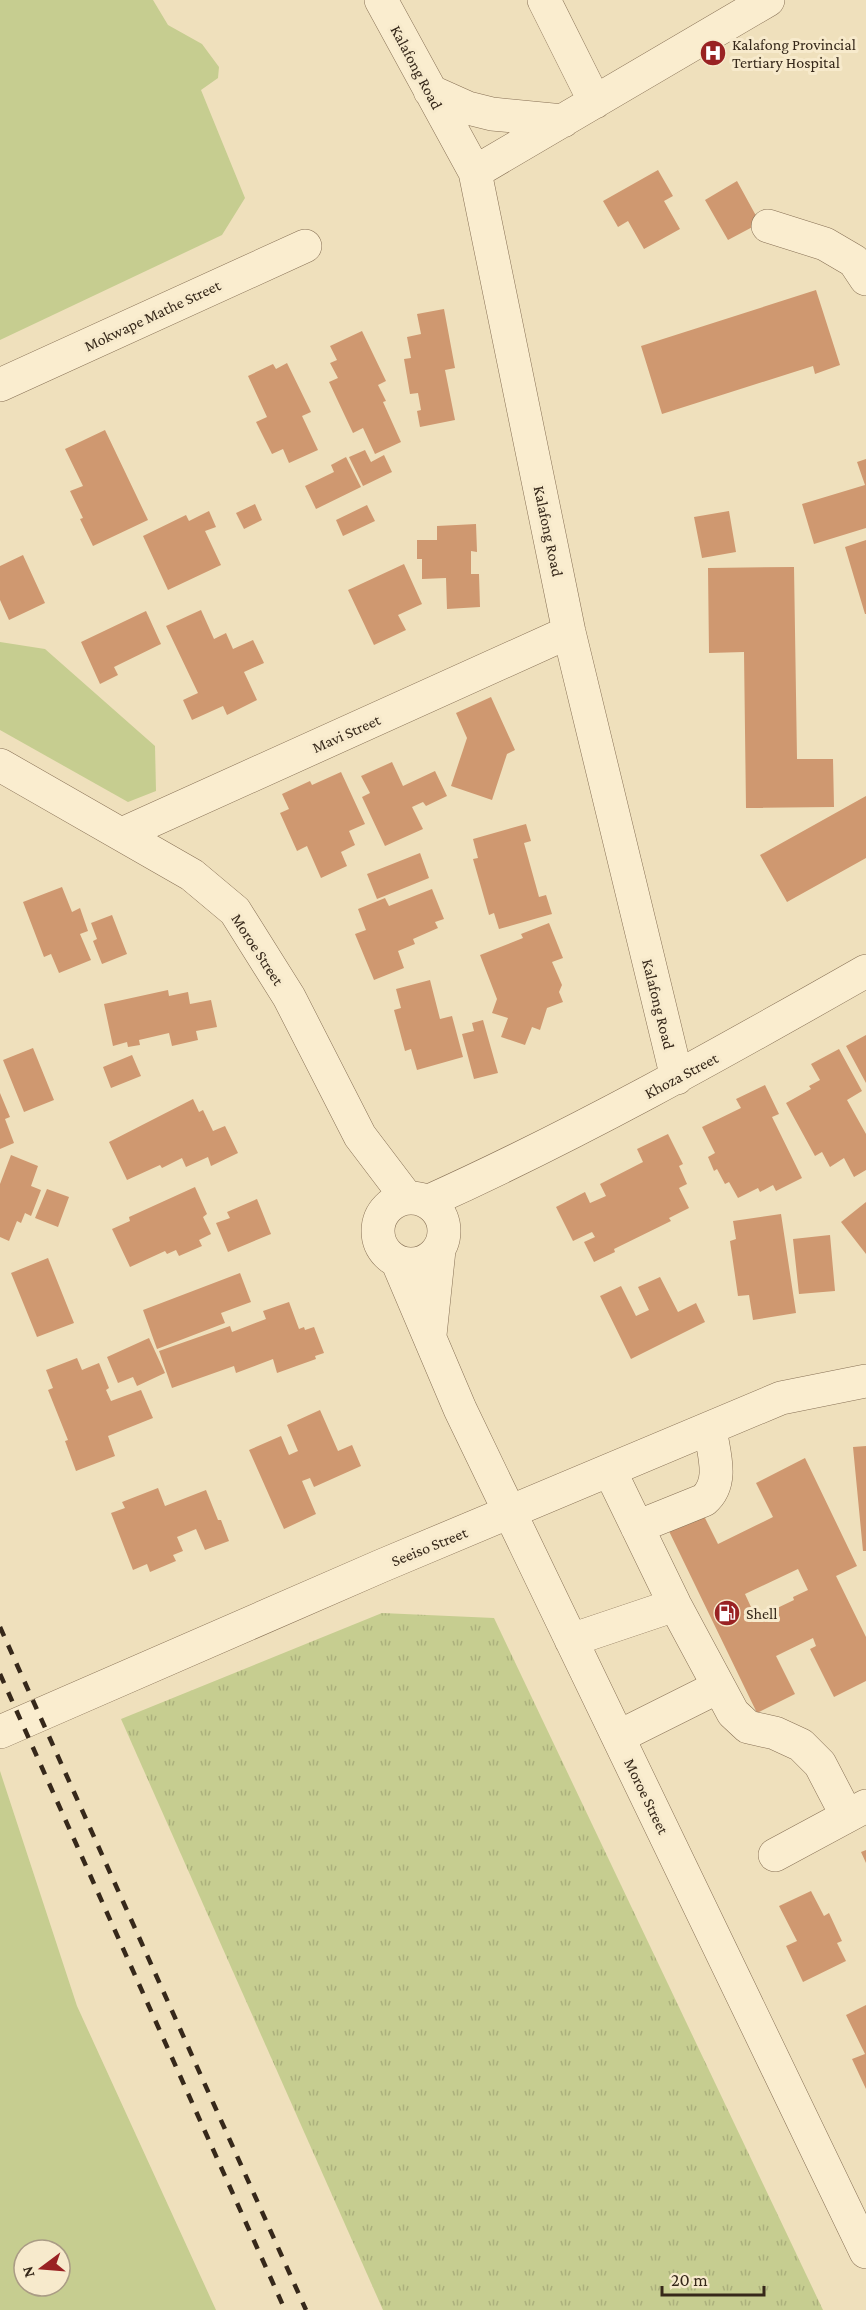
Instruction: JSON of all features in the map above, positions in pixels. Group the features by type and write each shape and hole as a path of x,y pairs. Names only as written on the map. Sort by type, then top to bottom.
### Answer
{"street":[{"name":"Kalafong Road","path":"381,0 475,172 569,632 677,1078"},
{"path":"544,0 595,102"},
{"path":"475,172 768,0"},
{"path":"430,91 468,108 492,114 563,121"},
{"path":"768,226 825,244 854,261 866,279"},
{"name":"Mokwape Mathe Street","path":"0,385 305,246"},
{"name":"Mavi Street","path":"122,834 569,632"},
{"name":"Moroe Street","path":"0,765 192,875 235,910 289,997 360,1136 420,1219 429,1340"},
{"name":"Khoza Street","path":"398,1263 421,1264 431,1259 420,1219 493,1172 677,1078 866,971"},
{"name":"Moroe Street","path":"420,1219 378,1235 381,1247 398,1263 429,1340 510,1513 866,2252"},
{"name":"Seeiso Street","path":"0,1732 381,1566 781,1398 866,1381"},
{"path":"637,1527 704,1500 713,1492 717,1479 710,1428"},
{"path":"610,1471 675,1605 733,1713 748,1726 775,1733 801,1745 857,1811 775,1855"},
{"path":"571,1640 675,1605"},
{"path":"618,1737 718,1688"}],"green space":[{"path":"0,0 153,0 168,25 202,44 219,67 218,78 201,90 245,198 222,235 0,340"},
{"path":"0,642 45,649 155,746 156,791 128,802 0,730"},
{"path":"382,1613 494,1618 823,2310 383,2310 121,1719"},
{"path":"0,1771 77,2006 216,2310 0,2310"}],"building":[{"path":"658,170 673,196 664,201 680,229 644,249 628,221 618,227 603,201"},
{"path":"737,181 760,223 728,240 705,200"},
{"path":"816,290 840,365 815,374 813,366 662,414 641,346"},
{"path":"444,309 455,368 445,370 455,420 420,427 417,411 421,410 418,393 410,394 404,359 411,358 407,337 421,334 417,314"},
{"path":"362,331 386,381 378,385 401,442 375,454 363,428 353,433 329,382 338,378 330,363 337,360 330,346"},
{"path":"287,363 311,412 302,416 318,450 289,463 283,449 272,454 256,422 267,417 248,376 273,364 276,369"},
{"path":"105,430 148,520 93,546 70,491 83,486 65,449"},
{"path":"365,450 371,462 384,455 392,472 363,486 349,457"},
{"path":"346,457 361,487 316,509 305,486 334,472 331,465"},
{"path":"866,459 866,528 814,544 802,504 865,485 857,462"},
{"path":"255,504 262,520 244,529 236,513"},
{"path":"367,505 375,521 343,536 336,520"},
{"path":"209,511 216,527 205,531 221,565 168,590 143,536 186,515 189,521"},
{"path":"729,511 736,552 702,558 694,517"},
{"path":"476,524 477,552 471,551 471,574 479,574 480,607 447,609 446,578 422,579 422,559 417,559 417,540 437,540 437,526"},
{"path":"866,540 866,614 865,614 845,547"},
{"path":"23,555 45,603 9,620 0,600 0,566"},
{"path":"404,564 422,604 398,615 406,630 374,645 348,590"},
{"path":"794,567 797,759 833,759 834,807 746,808 744,652 709,653 708,568"},
{"path":"201,610 214,639 226,633 233,649 253,640 264,663 244,672 257,700 227,715 223,706 192,720 183,700 198,693 166,626"},
{"path":"146,611 161,644 114,667 118,675 100,684 81,642"},
{"path":"491,697 515,750 507,754 492,800 451,786 467,738 456,713"},
{"path":"392,762 403,786 435,771 447,796 426,806 423,802 412,807 423,829 385,846 362,797 370,793 361,776"},
{"path":"341,772 365,824 349,831 355,845 341,852 347,866 321,878 307,846 297,851 280,813 289,809 282,794 310,781 312,785"},
{"path":"866,796 866,858 787,902 760,855"},
{"path":"526,824 531,841 524,843 539,897 546,895 552,914 499,929 494,913 489,915 473,859 478,858 473,839"},
{"path":"420,853 429,878 377,899 367,874"},
{"path":"62,887 72,912 80,908 88,931 80,934 91,960 59,973 51,954 44,957 23,902"},
{"path":"432,889 444,919 435,922 438,928 413,939 415,944 398,951 404,968 374,980 355,934 366,930 358,909 385,898 389,906"},
{"path":"112,915 127,954 102,964 93,941 97,939 91,923"},
{"path":"549,923 563,958 552,962 562,985 559,992 563,1002 547,1008 540,1030 532,1027 525,1045 501,1037 508,1018 492,1013 497,999 480,955 523,938 521,934"},
{"path":"430,980 440,1019 452,1016 463,1057 417,1070 411,1049 405,1051 394,1010 401,1008 396,989"},
{"path":"168,990 169,996 188,992 190,1004 211,1000 217,1027 196,1031 198,1040 172,1046 169,1033 139,1040 140,1045 128,1047 127,1042 113,1046 104,1004"},
{"path":"483,1020 498,1073 474,1079 462,1034 474,1031 472,1023"},
{"path":"866,1035 866,1083 846,1046"},
{"path":"33,1048 54,1100 24,1112 3,1060"},
{"path":"839,1049 862,1091 847,1100 866,1134 866,1170 854,1177 844,1158 830,1167 822,1152 815,1156 786,1103 811,1089 809,1086 820,1080 811,1064"},
{"path":"132,1055 141,1076 111,1088 103,1067"},
{"path":"765,1085 779,1114 772,1117 802,1178 776,1191 773,1185 760,1192 758,1188 738,1198 729,1182 725,1184 717,1169 714,1171 708,1157 715,1153 702,1127 741,1108 736,1099"},
{"path":"0,1093 10,1117 5,1119 14,1143 0,1149"},
{"path":"193,1099 199,1112 203,1110 213,1131 225,1126 238,1153 211,1166 208,1157 186,1167 182,1158 162,1168 160,1165 127,1180 109,1142"},
{"path":"668,1134 683,1164 679,1166 687,1184 679,1188 689,1208 669,1218 671,1221 614,1249 615,1252 594,1262 584,1242 595,1237 592,1232 573,1241 556,1207 585,1192 590,1203 606,1196 600,1184 643,1162 637,1149"},
{"path":"11,1155 38,1166 31,1186 41,1190 31,1216 25,1213 21,1223 17,1221 9,1241 0,1237 0,1184"},
{"path":"195,1187 207,1214 203,1217 211,1234 199,1240 202,1246 179,1256 176,1250 167,1254 165,1251 130,1267 112,1229 130,1221 129,1217"},
{"path":"47,1189 69,1197 58,1227 35,1218"},
{"path":"257,1199 271,1234 228,1252 216,1223 230,1218 227,1212"},
{"path":"866,1202 866,1254 841,1222"},
{"path":"781,1214 796,1313 753,1320 749,1295 738,1296 730,1241 736,1239 733,1221"},
{"path":"830,1235 835,1291 799,1294 793,1239"},
{"path":"48,1258 74,1323 37,1337 11,1273"},
{"path":"240,1273 251,1302 221,1313 225,1323 157,1349 143,1310"},
{"path":"660,1277 678,1312 696,1303 705,1322 631,1359 600,1296 621,1286 636,1316 649,1310 638,1287"},
{"path":"289,1302 299,1329 314,1327 324,1353 315,1356 316,1359 277,1373 273,1359 236,1373 234,1366 172,1388 159,1351 230,1326 232,1332 266,1319 263,1311"},
{"path":"149,1338 165,1373 137,1386 133,1377 118,1383 107,1357"},
{"path":"77,1358 82,1370 99,1363 109,1388 106,1390 111,1401 141,1390 153,1418 108,1436 115,1456 76,1471 65,1441 68,1440 48,1390 53,1388 46,1370"},
{"path":"320,1410 338,1451 352,1445 361,1466 314,1487 310,1478 302,1481 316,1514 284,1529 249,1450 281,1436 289,1455 298,1451 287,1425"},
{"path":"866,1446 866,1551 863,1551 853,1447"},
{"path":"805,1458 857,1566 836,1576 866,1637 866,1681 834,1697 810,1649 816,1646 813,1638 776,1656 795,1694 757,1713 666,1525 700,1508 718,1544 773,1517 756,1483","holes":["798,1569 808,1590 793,1597 794,1600 756,1618 745,1594"]},
{"path":"158,1488 165,1506 206,1490 229,1541 205,1550 196,1529 177,1537 183,1551 173,1555 176,1561 150,1572 147,1564 133,1570 111,1513 125,1508 122,1502"},
{"path":"866,1850 866,1863 861,1852"},
{"path":"811,1891 824,1916 829,1913 842,1941 837,1943 846,1961 803,1982 786,1946 797,1941 779,1906"},
{"path":"866,2005 866,2089 852,2059 865,2054 846,2015"}],"railway":[{"path":"0,1627 306,2310"},
{"path":"0,1674 285,2310"}],"place":[{"name":"Kalafong Provincial Tertiary Hospital","path":"713,53"},
{"name":"Shell","path":"727,1613"}]}
